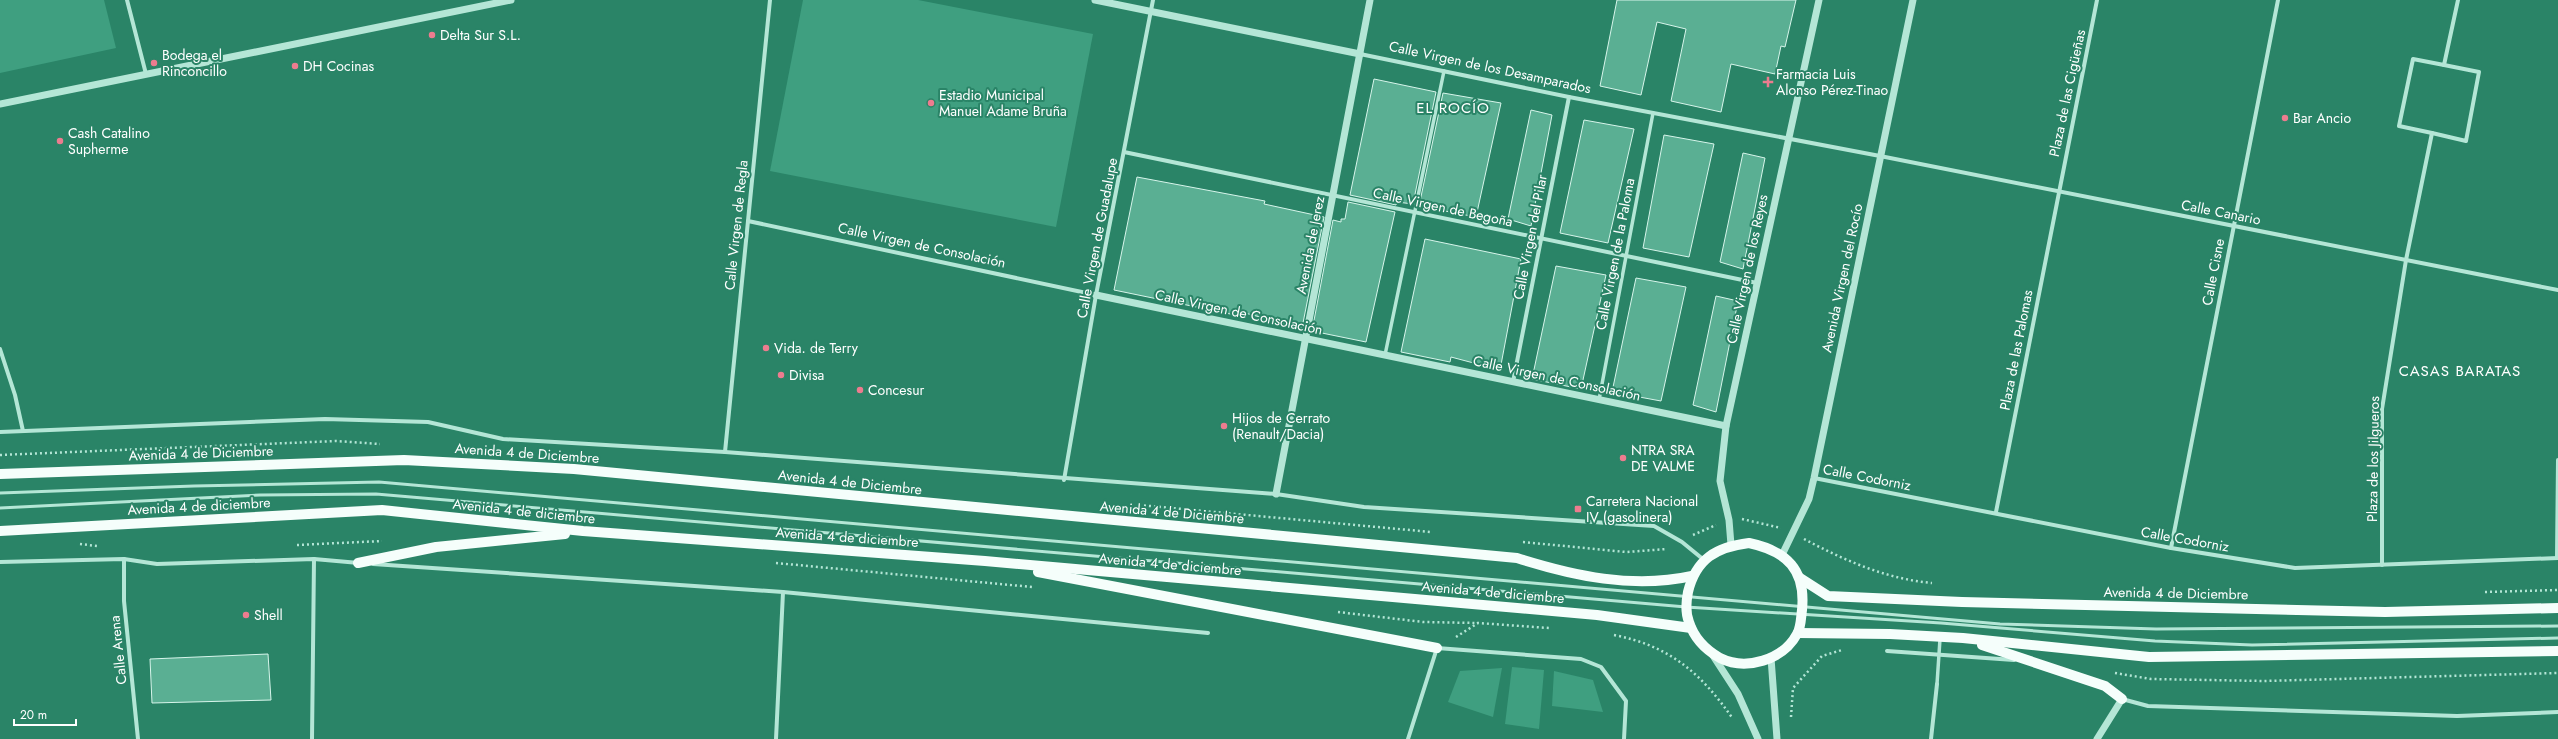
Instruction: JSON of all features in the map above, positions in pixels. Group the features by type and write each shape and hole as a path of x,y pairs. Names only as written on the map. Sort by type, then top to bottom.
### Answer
{"main road":[{"name":"Avenida 4 de Diciembre","path":"0,474 404,460 566,469 1517,558 1563,572 1616,580 1660,582 1692,576"},
{"name":"Avenida 4 de diciembre","path":"0,531 382,510 587,531 985,561 1597,615 1691,628"},
{"path":"358,562 436,547 587,531"},
{"path":"1749,543 1766,547 1782,555 1800,578 1802,610 1798,633 1786,648 1771,658 1756,662 1740,663 1725,660 1711,652 1699,641 1691,628 1687,601 1692,576 1704,560 1716,551 1731,545 1749,543"},
{"path":"985,561 1437,648"},
{"name":"Avenida 4 de Diciembre","path":"1800,578 1828,596 1962,602 2385,612 2558,608"},
{"path":"1798,633 1890,634 1940,638 1963,638 2149,657 2558,651"},
{"path":"1963,638 2105,686 2122,699"}],"street":[{"path":"127,0 146,74"},
{"path":"0,104 493,2 511,0"},
{"name":"Calle Virgen de Regla","path":"725,452 770,0"},
{"name":"Calle Virgen de los Desamparados","path":"1094,0 1569,97 1788,140 1880,156"},
{"name":"Calle Virgen de Guadalupe","path":"1064,480 1096,295 1153,0"},
{"name":"Avenida de Jerez","path":"1276,494 1370,0"},
{"name":"Calle Virgen de los Reyes","path":"1731,545 1729,520 1720,481 1726,426 1819,0"},
{"name":"Avenida Virgen del Rocío","path":"1782,555 1809,499 1814,478 1913,0"},
{"name":"Plaza de las Cigüeñas","path":"2058,191 2098,0"},
{"name":"Calle Cisne","path":"2171,548 2278,0"},
{"path":"2444,65 2458,0"},
{"path":"2413,59 2444,65 2480,72 2466,141 2399,126 2413,59"},
{"path":"1385,355 1416,213 1444,71"},
{"name":"Calle Virgen del Pilar","path":"1513,382 1569,97"},
{"name":"Calle Virgen de la Paloma","path":"1599,400 1625,255 1653,113"},
{"name":"Plaza de los Jilgueros","path":"2382,565 2382,409 2406,260 2432,133"},
{"name":"Calle Virgen de Begoña","path":"1124,152 1757,283"},
{"name":"Calle Canario","path":"1880,156 2558,290"},
{"name":"Plaza de las Palomas","path":"1996,512 2058,191"},
{"name":"Calle Virgen de Consolación","path":"748,221 1726,426"},
{"path":"0,349 15,395 23,431"},
{"path":"0,432 341,420 428,422 503,439 725,452 1064,480 1276,494 1364,507 1654,526 1682,542 1704,560"},
{"path":"2558,460 2558,558"},
{"name":"Calle Codorniz","path":"1814,478 1996,512 2171,548 2295,568 2558,558"},
{"path":"0,562 124,559 157,564 314,559 783,592 1208,633"},
{"name":"Calle Arena","path":"124,559 124,601 138,739"},
{"path":"312,739 314,559"},
{"path":"776,739 783,592"},
{"path":"1931,739 1940,638"},
{"path":"1408,739 1437,648 1581,659 1601,667 1626,701 1624,739"},
{"path":"1886,651 2027,660"},
{"path":"1711,652 1738,694 1758,739"},
{"path":"1771,658 1777,739"},
{"path":"2097,739 2122,699 2148,706 2457,716 2558,712"}],"lane":[{"path":"0,493 194,486 379,482 1687,601 2155,641 2244,645 2558,638"},
{"path":"0,508 260,495 376,494 1687,601 2000,624 2156,629 2558,626"}],"path":[{"path":"0,455 336,441 383,444"},
{"path":"1131,504 1437,533"},
{"path":"1516,541 1626,552 1669,549 1699,532 1729,520 1745,519 1774,525 1841,559 1910,581 1940,584"},
{"path":"291,546 383,541"},
{"path":"73,543 104,547"},
{"path":"768,562 1039,588"},
{"path":"2481,592 2558,590"},
{"path":"1332,611 1423,622 1554,628"},
{"path":"1437,648 1478,624"},
{"path":"1608,633 1637,639 1682,662 1715,694 1734,722"},
{"path":"1791,718 1794,688 1822,656 1849,648"},
{"path":"2112,673 2151,679 2264,681 2558,673"}],"green space":[{"path":"0,0 104,0 116,48 0,73"},
{"name":"Estadio Municipal Manuel Adame Bruña","path":"803,0 918,0 1093,34 1056,227 770,171"},
{"path":"1512,667 1544,670 1539,729 1505,724"},
{"path":"1502,668 1493,717 1448,702 1460,671"},
{"path":"1554,671 1593,680 1603,712 1552,706"}],"building":[{"path":"1617,0 1796,0 1785,47 1781,46 1775,74 1731,64 1721,112 1671,101 1686,29 1657,22 1641,95 1600,86"},
{"path":"1374,79 1436,92 1413,204 1397,202 1396,205 1350,195"},
{"path":"1443,93 1501,103 1476,217 1419,206"},
{"path":"1531,110 1552,115 1531,226 1508,219"},
{"path":"1584,120 1634,129 1608,243 1560,233"},
{"path":"1664,135 1714,144 1689,257 1643,248"},
{"path":"1743,153 1765,158 1743,269 1720,262"},
{"path":"1137,177 1265,201 1264,204 1324,217 1302,328 1241,312 1240,316 1114,290"},
{"path":"1348,202 1395,212 1366,342 1312,331 1333,220 1341,222 1341,219 1345,219"},
{"path":"1425,239 1521,259 1500,370 1451,357 1450,362 1401,352"},
{"path":"1556,266 1606,275 1581,389 1532,379"},
{"path":"1636,278 1686,287 1661,401 1612,392"},
{"path":"1716,296 1738,301 1716,412 1693,405"},
{"path":"268,654 271,700 152,703 150,659"}],"place":[{"name":"Delta Sur S.L.","path":"432,35"},
{"name":"Bodega el Rinconcillo","path":"154,63"},
{"name":"DH Cocinas","path":"295,66"},
{"name":"Farmacia Luis Alonso Pérez-Tinao","path":"1768,82"},
{"name":"Estadio Municipal Manuel Adame Bruña","path":"931,103"},
{"name":"Bar Ancio","path":"2285,118"},
{"name":"Cash Catalino Supherme","path":"60,141"},
{"name":"Vida. de Terry","path":"766,348"},
{"name":"Divisa","path":"781,375"},
{"name":"Concesur","path":"860,390"},
{"name":"Hijos de Cerrato (Renault/Dacia)","path":"1224,426"},
{"name":"NTRA SRA DE VALME","path":"1623,458"},
{"name":"Carretera Nacional IV (gasolinera)","path":"1578,509"},
{"name":"Shell","path":"246,615"}],"district":[{"name":"EL ROCÍO","path":"1453,108"},
{"name":"CASAS BARATAS","path":"2460,371"}]}
